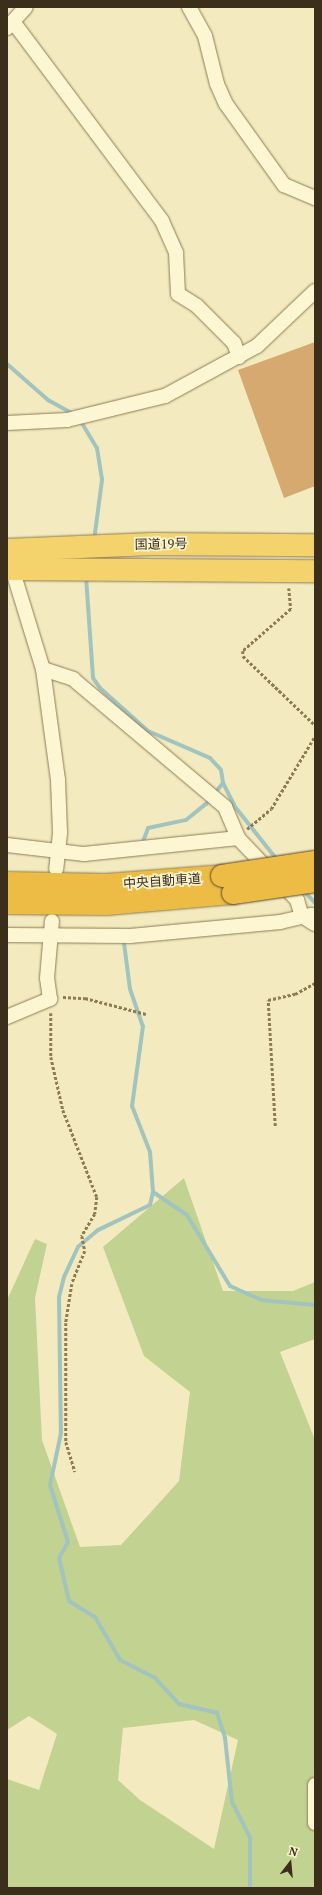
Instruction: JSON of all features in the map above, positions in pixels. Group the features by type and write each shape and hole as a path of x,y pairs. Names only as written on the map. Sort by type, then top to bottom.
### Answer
{"highway":[{"name":"国道19号","path":"8,557 75,546 315,545"},
{"name":"国道19号","path":"8,557 75,570 315,571"},
{"name":"中央自動車道","path":"7,903 106,904 228,884 315,862"},
{"name":"中央自動車道","path":"7,883 228,884 315,881"}],"street":[{"path":"189,7 205,36 217,84 226,104 284,185 315,198"},
{"path":"15,16 162,221 176,253 178,294 197,306 234,343 239,357"},
{"path":"7,423 67,420 102,409 165,396 239,357 267,340 315,291"},
{"path":"8,557 44,669 57,773 58,851 56,869"},
{"path":"44,669 72,679 206,789 225,807 240,835 311,917"},
{"path":"7,844 84,854 240,835"},
{"path":"7,935 130,936 280,922 311,917"},
{"path":"7,1016 50,999 47,978 52,921"},
{"path":"315,1785 315,1823"}],"path":[{"path":"287,571 291,609 243,651 243,656 315,725"},
{"path":"240,835 262,816 278,798 315,736"},
{"path":"275,1126 268,1000 295,994 315,983"},
{"path":"74,1472 66,1442 66,1323 72,1284 85,1251 82,1236 95,1214 97,1197 63,1110 51,1057 50,999 85,998 146,1014"}],"green space":[{"path":"184,1178 223,1291 293,1291 315,1282 315,1339 280,1352 315,1440 315,1888 7,1888 7,1779 39,1790 57,1734 29,1716 7,1730 7,1300 35,1239 47,1244 35,1298 42,1440 80,1547 121,1545 179,1481 190,1392 144,1356 103,1247","holes":["194,1720 238,1740 214,1849 140,1800 118,1780 123,1728"]}],"building":[{"path":"315,342 315,486 284,498 238,370"}],"waterway":[{"path":"7,364 48,400 75,415"},
{"path":"80,420 97,448 102,480 94,541"},
{"path":"86,577 93,678 100,688 148,731 210,758 221,770 223,783 236,808 278,861"},
{"path":"142,844 148,828 186,820 206,804 223,783"},
{"path":"303,890 315,903"},
{"path":"124,943 130,989 143,1026 132,1106 150,1152 153,1192 150,1205 98,1230 78,1247 64,1277 59,1297 61,1433 50,1485 68,1542 59,1558 69,1601 95,1617 120,1660 154,1677 179,1704 217,1713 225,1738 232,1802 250,1837 250,1888"},
{"path":"153,1192 187,1215 230,1286 261,1300 315,1305"}]}
